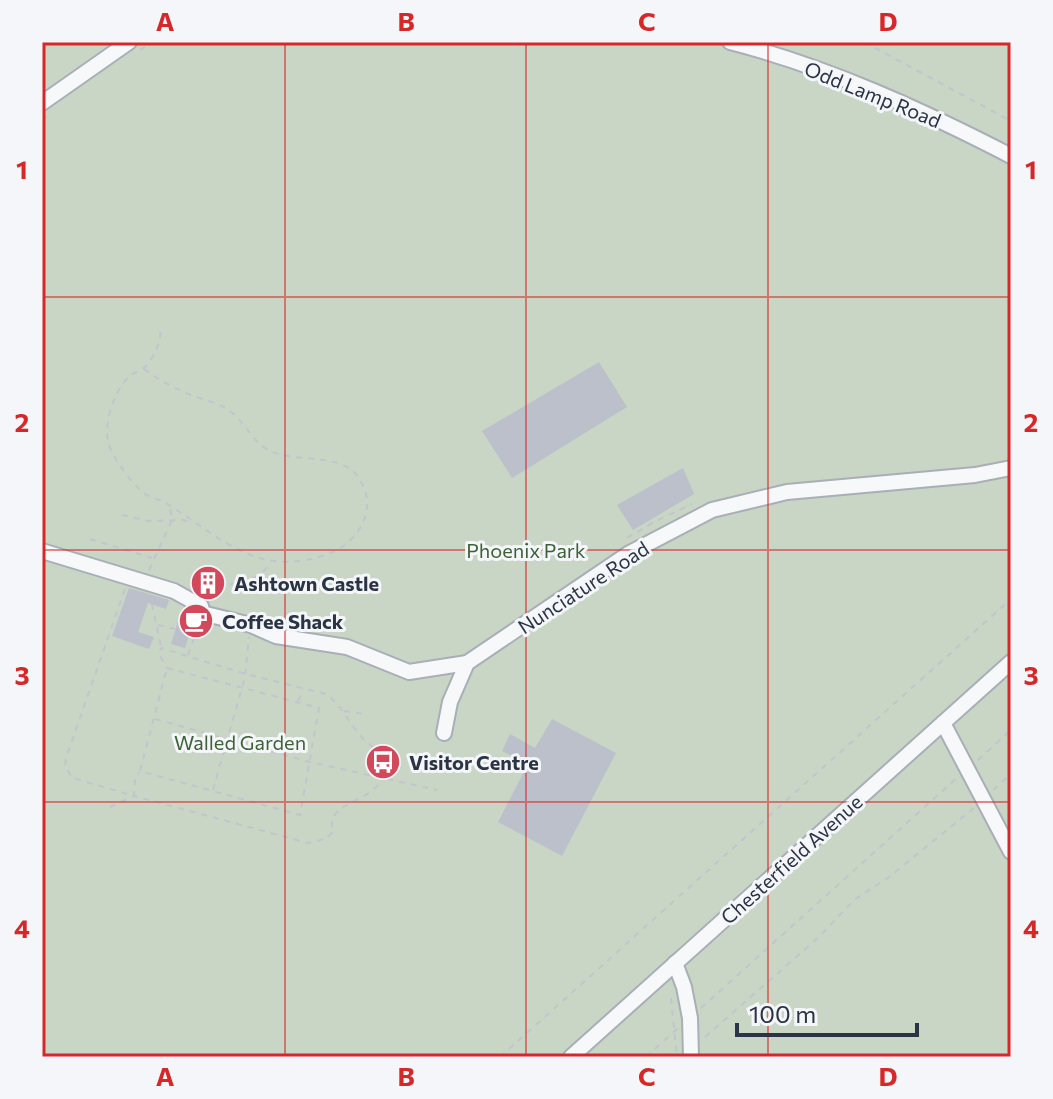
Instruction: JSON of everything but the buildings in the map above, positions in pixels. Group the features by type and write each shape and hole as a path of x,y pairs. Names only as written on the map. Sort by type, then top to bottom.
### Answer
{"street":[{"path":"42,103 129,42"},
{"name":"Odd Lamp Road","path":"730,42 756,46 863,88 958,129 1011,156"},
{"name":"Nunciature Road","path":"467,663 628,554 712,510 787,492 975,475 1011,468"},
{"path":"42,551 188,597 206,614 251,625 276,636 347,647 409,672 467,663"},
{"name":"Chesterfield Avenue","path":"571,1057 1011,662"},
{"path":"444,733 450,702 467,663"},
{"path":"943,723 1011,852"},
{"path":"675,963 690,1018 686,1055"}],"path":[{"path":"864,42 1011,121"},
{"path":"144,369 175,388 231,411 268,450 333,461 355,474 363,484 368,507 358,532 335,552 312,559 270,562 247,553 193,522 166,502 145,494 109,446 106,424 128,377 144,369 162,339 160,330"},
{"path":"144,582 172,520 172,508 166,502"},
{"path":"122,515 149,521 193,522"},
{"path":"90,539 154,558"},
{"path":"251,579 263,574 270,562"},
{"path":"129,578 66,758 65,767 73,778 308,843 325,839 334,831 332,815 370,793 382,778 382,760 378,752 361,738 343,710 326,694 161,648"},
{"path":"500,1057 1011,599"},
{"path":"134,796 135,780 167,668 159,654 158,625 152,604"},
{"path":"158,625 175,629"},
{"path":"213,792 246,674 251,625"},
{"path":"190,634 195,636"},
{"path":"140,771 300,815 319,708 167,668"},
{"path":"298,701 304,689"},
{"path":"343,710 363,714"},
{"path":"153,719 310,762 437,790"},
{"path":"646,1057 1011,730"},
{"path":"671,998 674,1032 686,1055 820,936 854,900 889,877 1011,774"},
{"path":"110,807 134,796"}],"green space":[{"name":"Phoenix Park","path":"42,42 1011,42 1011,1057 42,1057"}],"place":[{"name":"Ashtown Castle","path":"208,583"},
{"name":"Coffee Shack","path":"196,621"},
{"name":"Visitor Centre","path":"383,762"}],"park label":[{"name":"Walled Garden","path":"240,742"}]}
